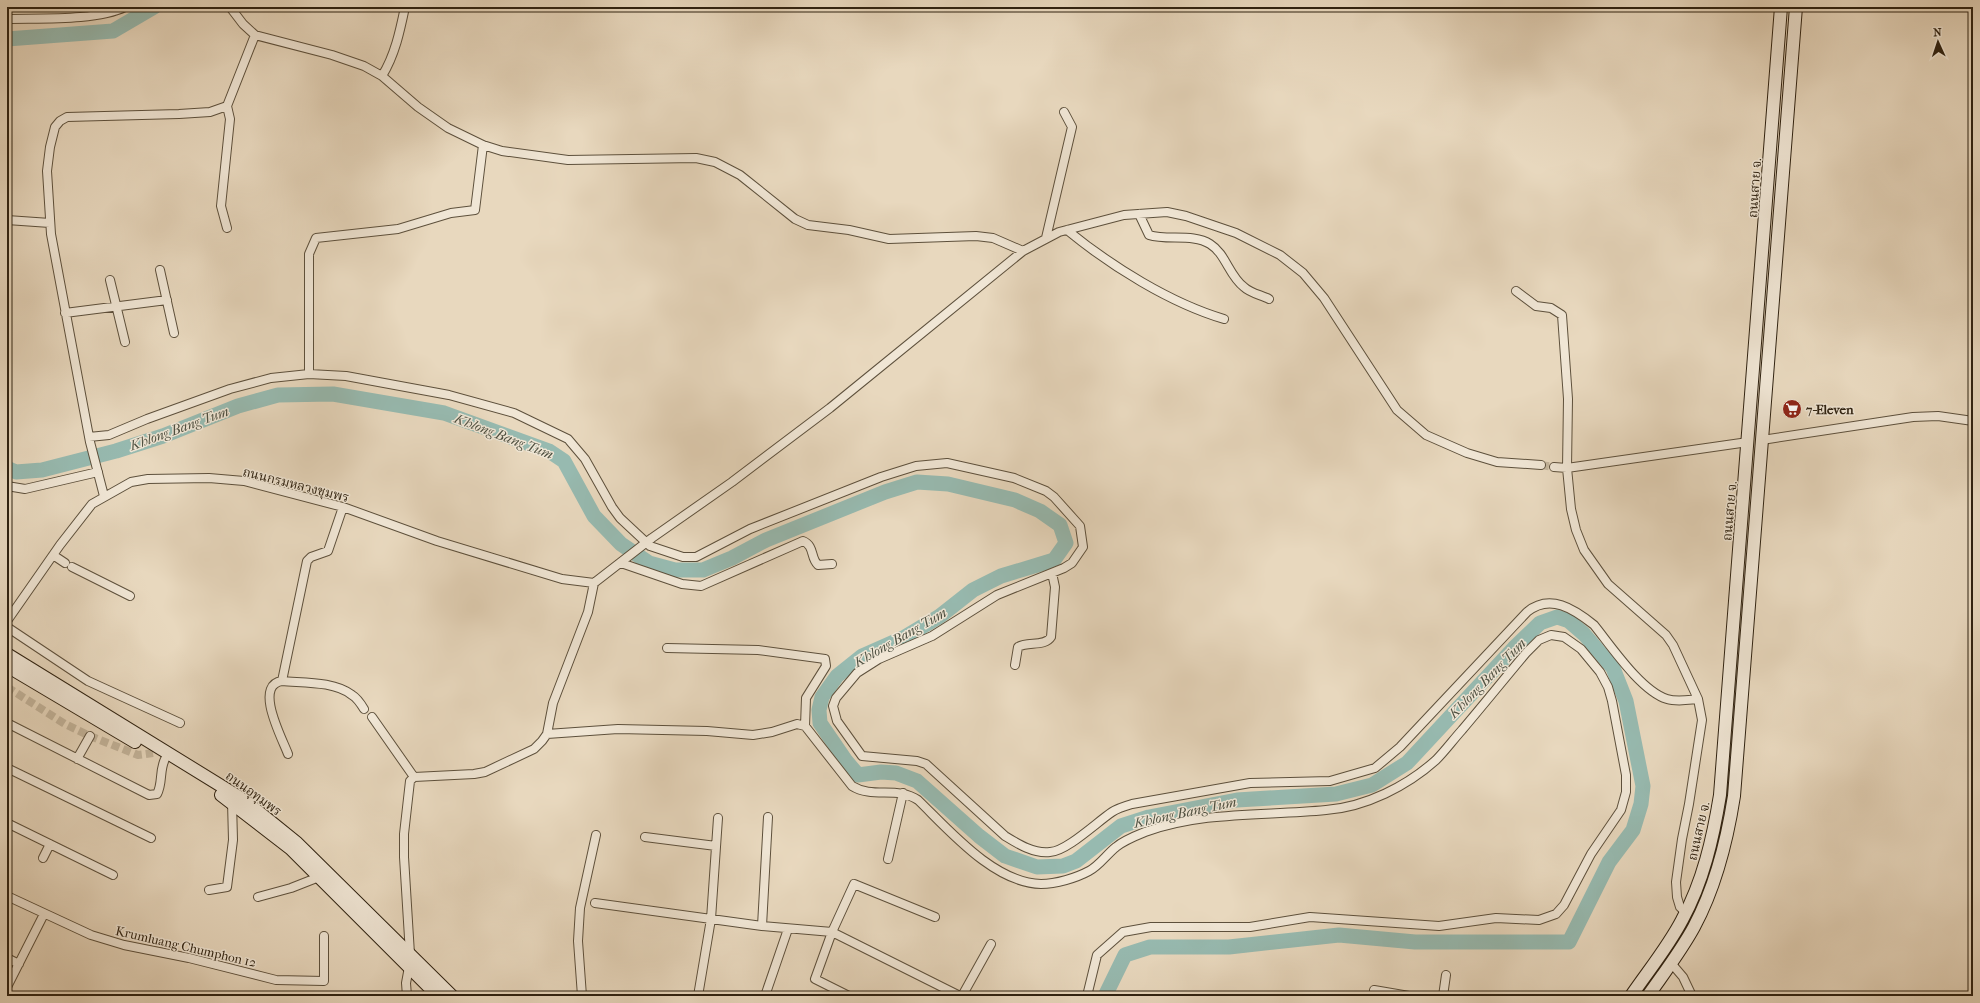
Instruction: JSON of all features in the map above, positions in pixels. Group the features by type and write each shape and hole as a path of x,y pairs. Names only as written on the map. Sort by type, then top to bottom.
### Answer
{"main road":[{"name":"ถนนสาย จ.","path":"1631,996 1674,934 1686,913 1705,864 1720,795 1781,7"},
{"name":"ถนนสาย จ.","path":"1648,996 1694,927 1720,862 1730,819 1796,7"},
{"path":"1748,442 1762,440"},
{"name":"ถนนอุทุมพร","path":"7,654 244,800 297,843 452,996"},
{"name":"ถนนอุทุมพร","path":"7,666 165,759 232,802 291,849 438,996"},
{"path":"409,967 410,954"}],"street":[{"path":"7,19 96,16 113,13 125,7"},
{"path":"230,7 254,35 348,60 364,66 382,76 418,107 448,128 483,145 502,151 568,160 696,158 715,162 740,175 795,219 808,224 849,230 889,239 976,236 993,238 1023,251"},
{"path":"382,76 397,45 405,7"},
{"path":"228,228 221,206 230,119 227,106 254,35"},
{"path":"104,496 90,440 58,281 50,223 47,171 55,127 60,121 67,117 210,112 227,106"},
{"path":"1046,238 1072,127 1064,112"},
{"path":"308,374 309,254 316,238 398,229 451,214 475,210 483,145"},
{"path":"414,777 474,774 485,772 534,749 546,734 553,703 586,617 594,583 639,548 732,482 830,408 1023,251 1046,238 1067,230 1124,215 1166,212 1186,216 1236,233 1280,255 1303,273 1324,298 1397,410 1426,435 1467,453 1497,462 1541,466"},
{"path":"1139,214 1149,235 1156,238 1184,238 1208,243 1220,252 1244,287 1269,299"},
{"path":"7,220 50,223"},
{"path":"1067,230 1123,272 1199,312 1224,320"},
{"path":"160,270 174,333"},
{"path":"110,280 125,342"},
{"path":"1516,291 1536,306 1551,308 1562,316 1568,399 1567,468 1571,509 1584,550 1608,584 1666,635 1673,645 1698,698 1702,720 1676,882 1677,897 1680,907 1686,913"},
{"path":"65,313 167,300"},
{"path":"90,440 109,435 147,419 230,389 271,378 308,374 346,376 449,395 514,413 568,440 585,459 612,507 620,518 646,543 673,555 696,557 750,529 881,477 916,466 947,464 1014,478 1046,491 1080,526 1083,547 1072,564 1006,590 984,601 932,636 866,666 849,681 836,698 833,706 837,721 862,756 917,761 926,764 1005,836 1020,845 1043,852 1052,852 1070,843 1113,811 1132,804 1250,783 1330,781 1375,768 1400,747 1527,612 1540,605 1551,603 1566,606 1588,620 1623,659 1633,674 1661,696 1680,701 1698,698"},
{"path":"1762,440 1913,417 1938,416 1973,421"},
{"path":"1554,467 1567,468 1748,442"},
{"path":"7,486 25,489 97,471"},
{"name":"ถนนกรมหลวงชุมพร","path":"7,622 53,555 92,504 104,496 132,482 148,479 209,478 244,481 343,507 437,540 562,579 594,583"},
{"path":"282,681 307,561 311,556 328,551 343,507"},
{"path":"623,561 682,584 701,586 803,541 811,546 815,562 818,565 832,564"},
{"path":"53,555 68,565 130,596"},
{"path":"1015,666 1018,647 1022,644 1046,642 1052,637 1055,587 1052,573"},
{"path":"7,627 88,681 180,723"},
{"path":"546,734 618,729 707,731 753,735 772,732 797,724 805,726 852,786 859,790 872,793 909,794 918,800 973,852 1002,872 1023,881 1041,884 1066,880 1090,871 1117,846 1144,832 1200,819 1245,813 1327,810 1344,807 1381,795 1408,781 1436,759 1526,652 1540,640 1551,635 1564,637 1581,649 1600,672 1608,687 1612,701 1624,762 1626,792 1621,810 1591,854 1564,905 1556,914 1539,920 1496,918 1440,926 1310,917 1250,927 1151,927 1123,932 1098,955 1087,996"},
{"path":"667,648 758,650 825,659 826,666 806,698 805,726"},
{"path":"288,754 270,708 269,698 272,688 276,683 282,681 342,689 351,694 364,709"},
{"path":"372,717 414,777"},
{"path":"7,723 149,795 154,796 160,789 161,766 165,759"},
{"path":"77,759 90,736"},
{"path":"7,768 151,838"},
{"path":"410,954 404,834 409,786 414,777"},
{"path":"888,859 903,793"},
{"path":"209,890 227,887 233,840 232,802"},
{"path":"762,926 768,817"},
{"path":"698,996 711,919 718,818"},
{"path":"7,823 113,875"},
{"path":"582,996 578,941 580,908 596,835"},
{"path":"645,837 716,846"},
{"path":"43,858 50,844"},
{"path":"258,897 291,888 319,877"},
{"path":"849,996 815,979 832,932 854,884 935,917"},
{"name":"Krumluang Chumphon 12","path":"7,896 91,934 124,945 189,958 276,980 324,981 324,936"},
{"path":"595,903 762,926 832,932 961,996 991,944"},
{"path":"7,987 44,914"},
{"path":"765,996 788,929"},
{"path":"7,958 19,964"},
{"path":"1671,963 1683,977 1692,996"},
{"path":"407,996 406,982 409,967"},
{"path":"1443,996 1446,975"},
{"path":"1374,990 1410,996"}],"waterway":[{"name":"Khlong Bang Tum","path":"7,39 113,31 154,7"},
{"name":"Khlong Bang Tum","path":"7,468 16,472 42,470 116,451 163,436 238,406 278,395 333,394 444,413 549,451 564,461 594,516 621,544 649,563 675,570 703,570 732,558 766,540 885,492 917,482 948,484 1015,500 1040,511 1060,525 1066,543 1054,560 1001,576 973,590 940,616 905,637 862,656 837,676 822,697 819,710 820,723 846,761 858,775 881,772 896,773 917,781 979,836 1005,856 1037,867 1063,866 1076,861 1121,826 1149,817 1237,800 1336,794 1372,785 1407,763 1514,648 1540,623 1557,617 1569,621 1584,634 1613,668 1626,701 1643,786 1641,804 1633,830 1609,862 1569,942 1415,942 1339,935 1229,947 1150,947 1125,955 1105,996"}],"tunnel":[{"path":"1541,465 1554,467"},
{"path":"7,687 65,724 90,736 138,755 153,753"}],"place":[{"name":"7-Eleven","path":"1792,409"}]}
